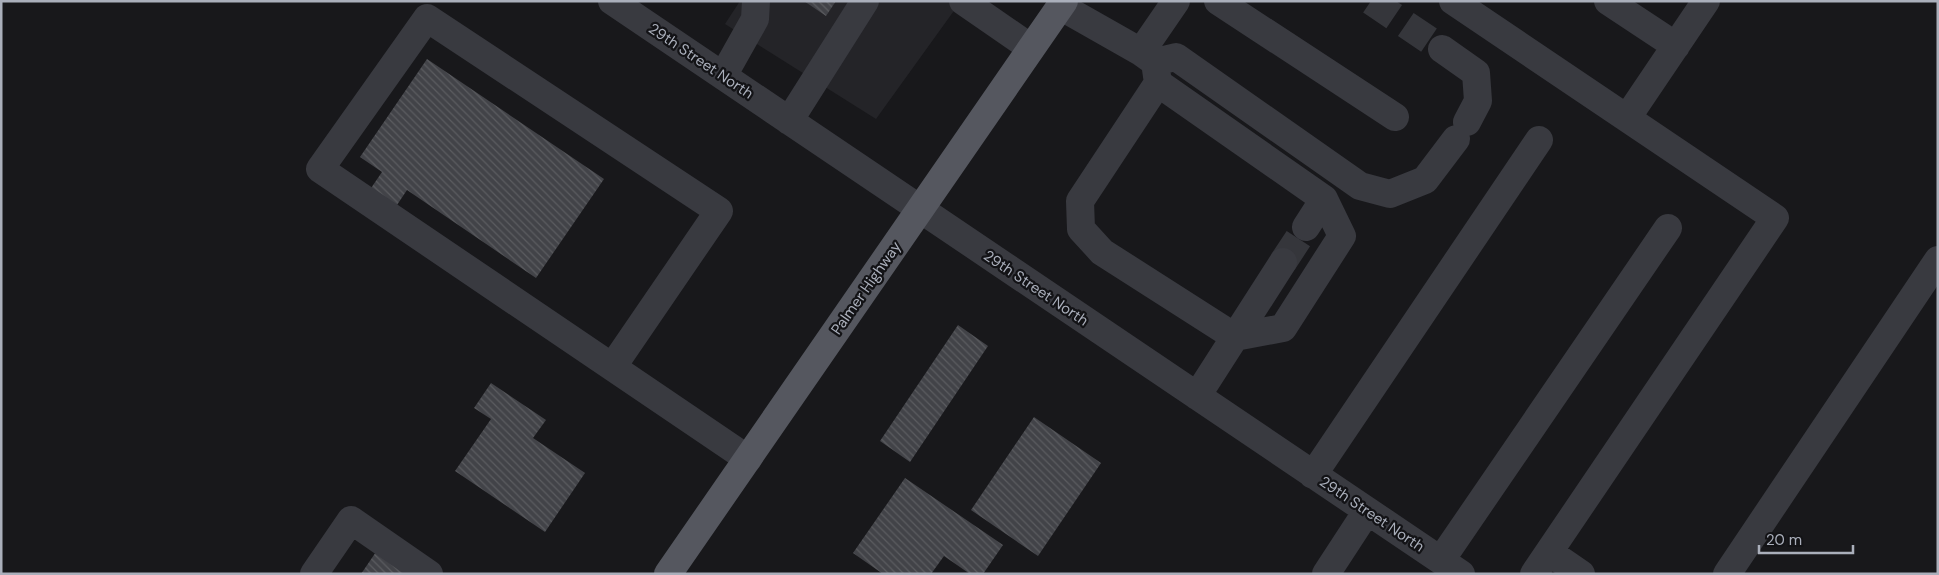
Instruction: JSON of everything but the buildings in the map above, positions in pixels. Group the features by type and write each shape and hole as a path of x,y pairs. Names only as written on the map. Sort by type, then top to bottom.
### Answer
{"main road":[{"name":"Palmer Highway","path":"668,574 1062,4"}],"street":[{"name":"29th Street North","path":"612,1 1451,567"},
{"path":"723,76 755,19 756,1"},
{"path":"789,121 866,1"},
{"path":"963,1 1031,48"},
{"path":"1062,4 1151,66 1324,199 1342,236 1283,328 1235,337 1102,252 1081,229 1080,202 1151,66 1176,1"},
{"path":"1218,1 1395,117"},
{"path":"1453,1 1775,218 1541,563 1581,574"},
{"path":"1608,1 1676,46"},
{"path":"1627,118 1706,1"},
{"path":"612,366 720,211 434,9 320,169 748,458"},
{"path":"1151,66 1176,57 1360,186 1390,194 1425,180 1461,130 1478,101 1476,73 1442,48"},
{"path":"1313,475 1539,140"},
{"path":"1306,227 1324,199"},
{"path":"1451,567 1668,228"},
{"path":"1727,574 1938,260"},
{"path":"1197,396 1283,262"},
{"path":"1326,574 1368,511"},
{"path":"314,574 351,520 429,574"}],"shaded area":[{"path":"740,1 961,1 876,119 725,24"}],"tunnel":[{"path":"1371,1 1442,49"},
{"path":"1283,262 1306,227"}]}
